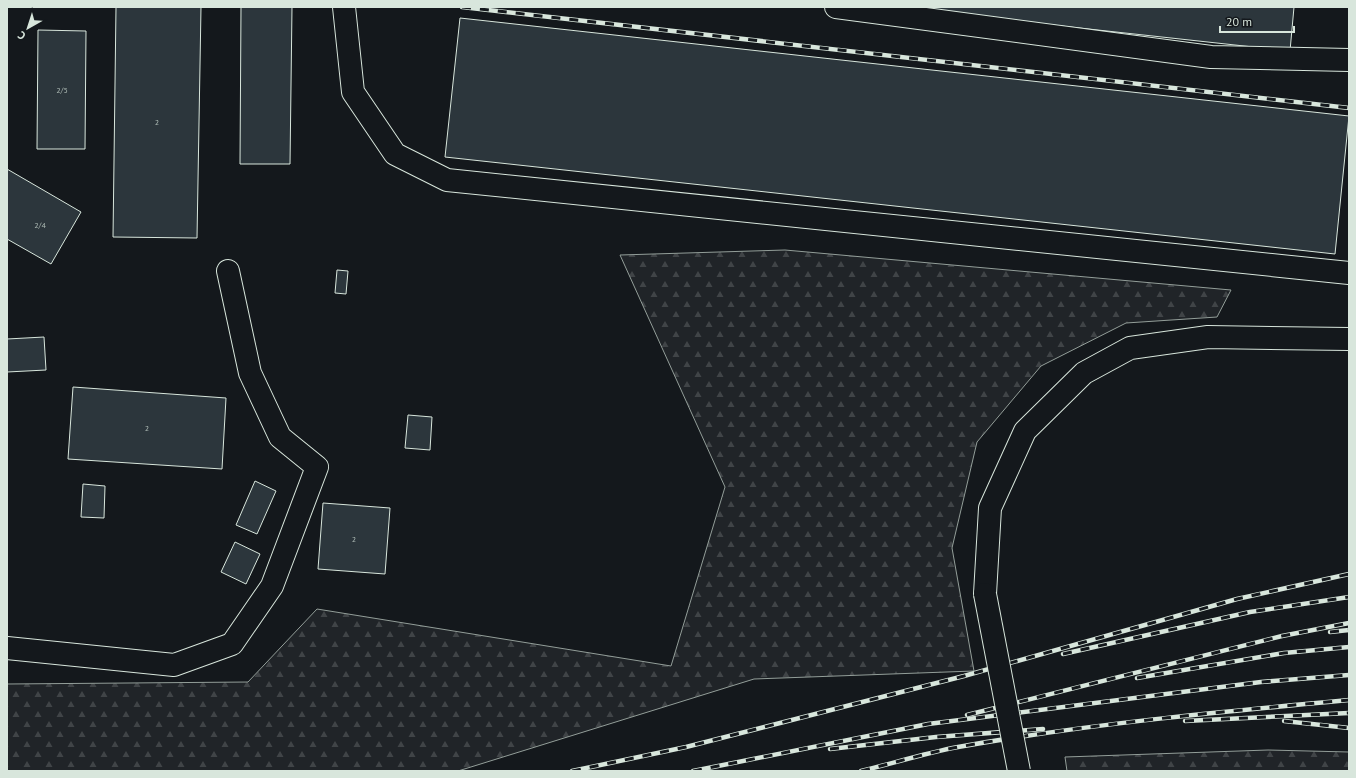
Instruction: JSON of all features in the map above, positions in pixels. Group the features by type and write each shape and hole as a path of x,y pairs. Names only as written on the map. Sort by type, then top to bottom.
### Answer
{"main road":[{"path":"344,7 353,92 395,154 447,180 1349,274"},
{"path":"836,7 1211,57 1349,60"},
{"path":"7,648 174,664 232,644 272,586 317,467 280,437 250,373 228,271"},
{"path":"1020,771 985,594 990,508 1025,431 1084,373 1130,348 1208,337 1349,339"}],"green space":[{"path":"785,250 1231,290 1217,317 1126,323 1041,366 977,442 952,548 974,671 754,679 458,771 7,771 7,684 248,682 317,609 671,666 725,487 620,255"},
{"path":"1268,750 1349,752 1349,771 1067,771 1065,757"}],"building":[{"path":"116,7 201,7 197,238 113,237"},
{"path":"241,7 292,7 290,164 240,164"},
{"path":"887,7 1294,7 1290,51"},
{"path":"460,18 1349,116 1335,254 445,157"},
{"path":"38,30 86,31 85,149 37,149"},
{"path":"7,169 81,212 51,264 7,239"},
{"path":"337,270 348,271 346,294 335,293"},
{"path":"44,337 46,370 7,372 7,339"},
{"path":"73,387 226,398 222,469 68,459"},
{"path":"408,415 432,417 430,450 405,448"},
{"path":"255,481 276,491 257,534 236,525"},
{"path":"83,484 105,486 104,518 81,517"},
{"path":"323,503 390,508 385,574 318,569"},
{"path":"235,542 260,554 246,584 221,572"}],"railway":[{"path":"462,7 1349,108"},
{"path":"572,771 686,747 964,676 1237,599 1349,574"},
{"path":"1063,654 1250,612 1349,597"},
{"path":"967,715 1282,636 1349,623"},
{"path":"1330,632 1349,630"},
{"path":"1137,678 1284,653 1349,647"},
{"path":"693,771 928,724 1261,682 1349,675"},
{"path":"861,771 946,749 1007,739 1104,725 1349,700"},
{"path":"1185,721 1349,713"},
{"path":"1284,721 1349,728"},
{"path":"830,749 936,737 1043,729"}]}
